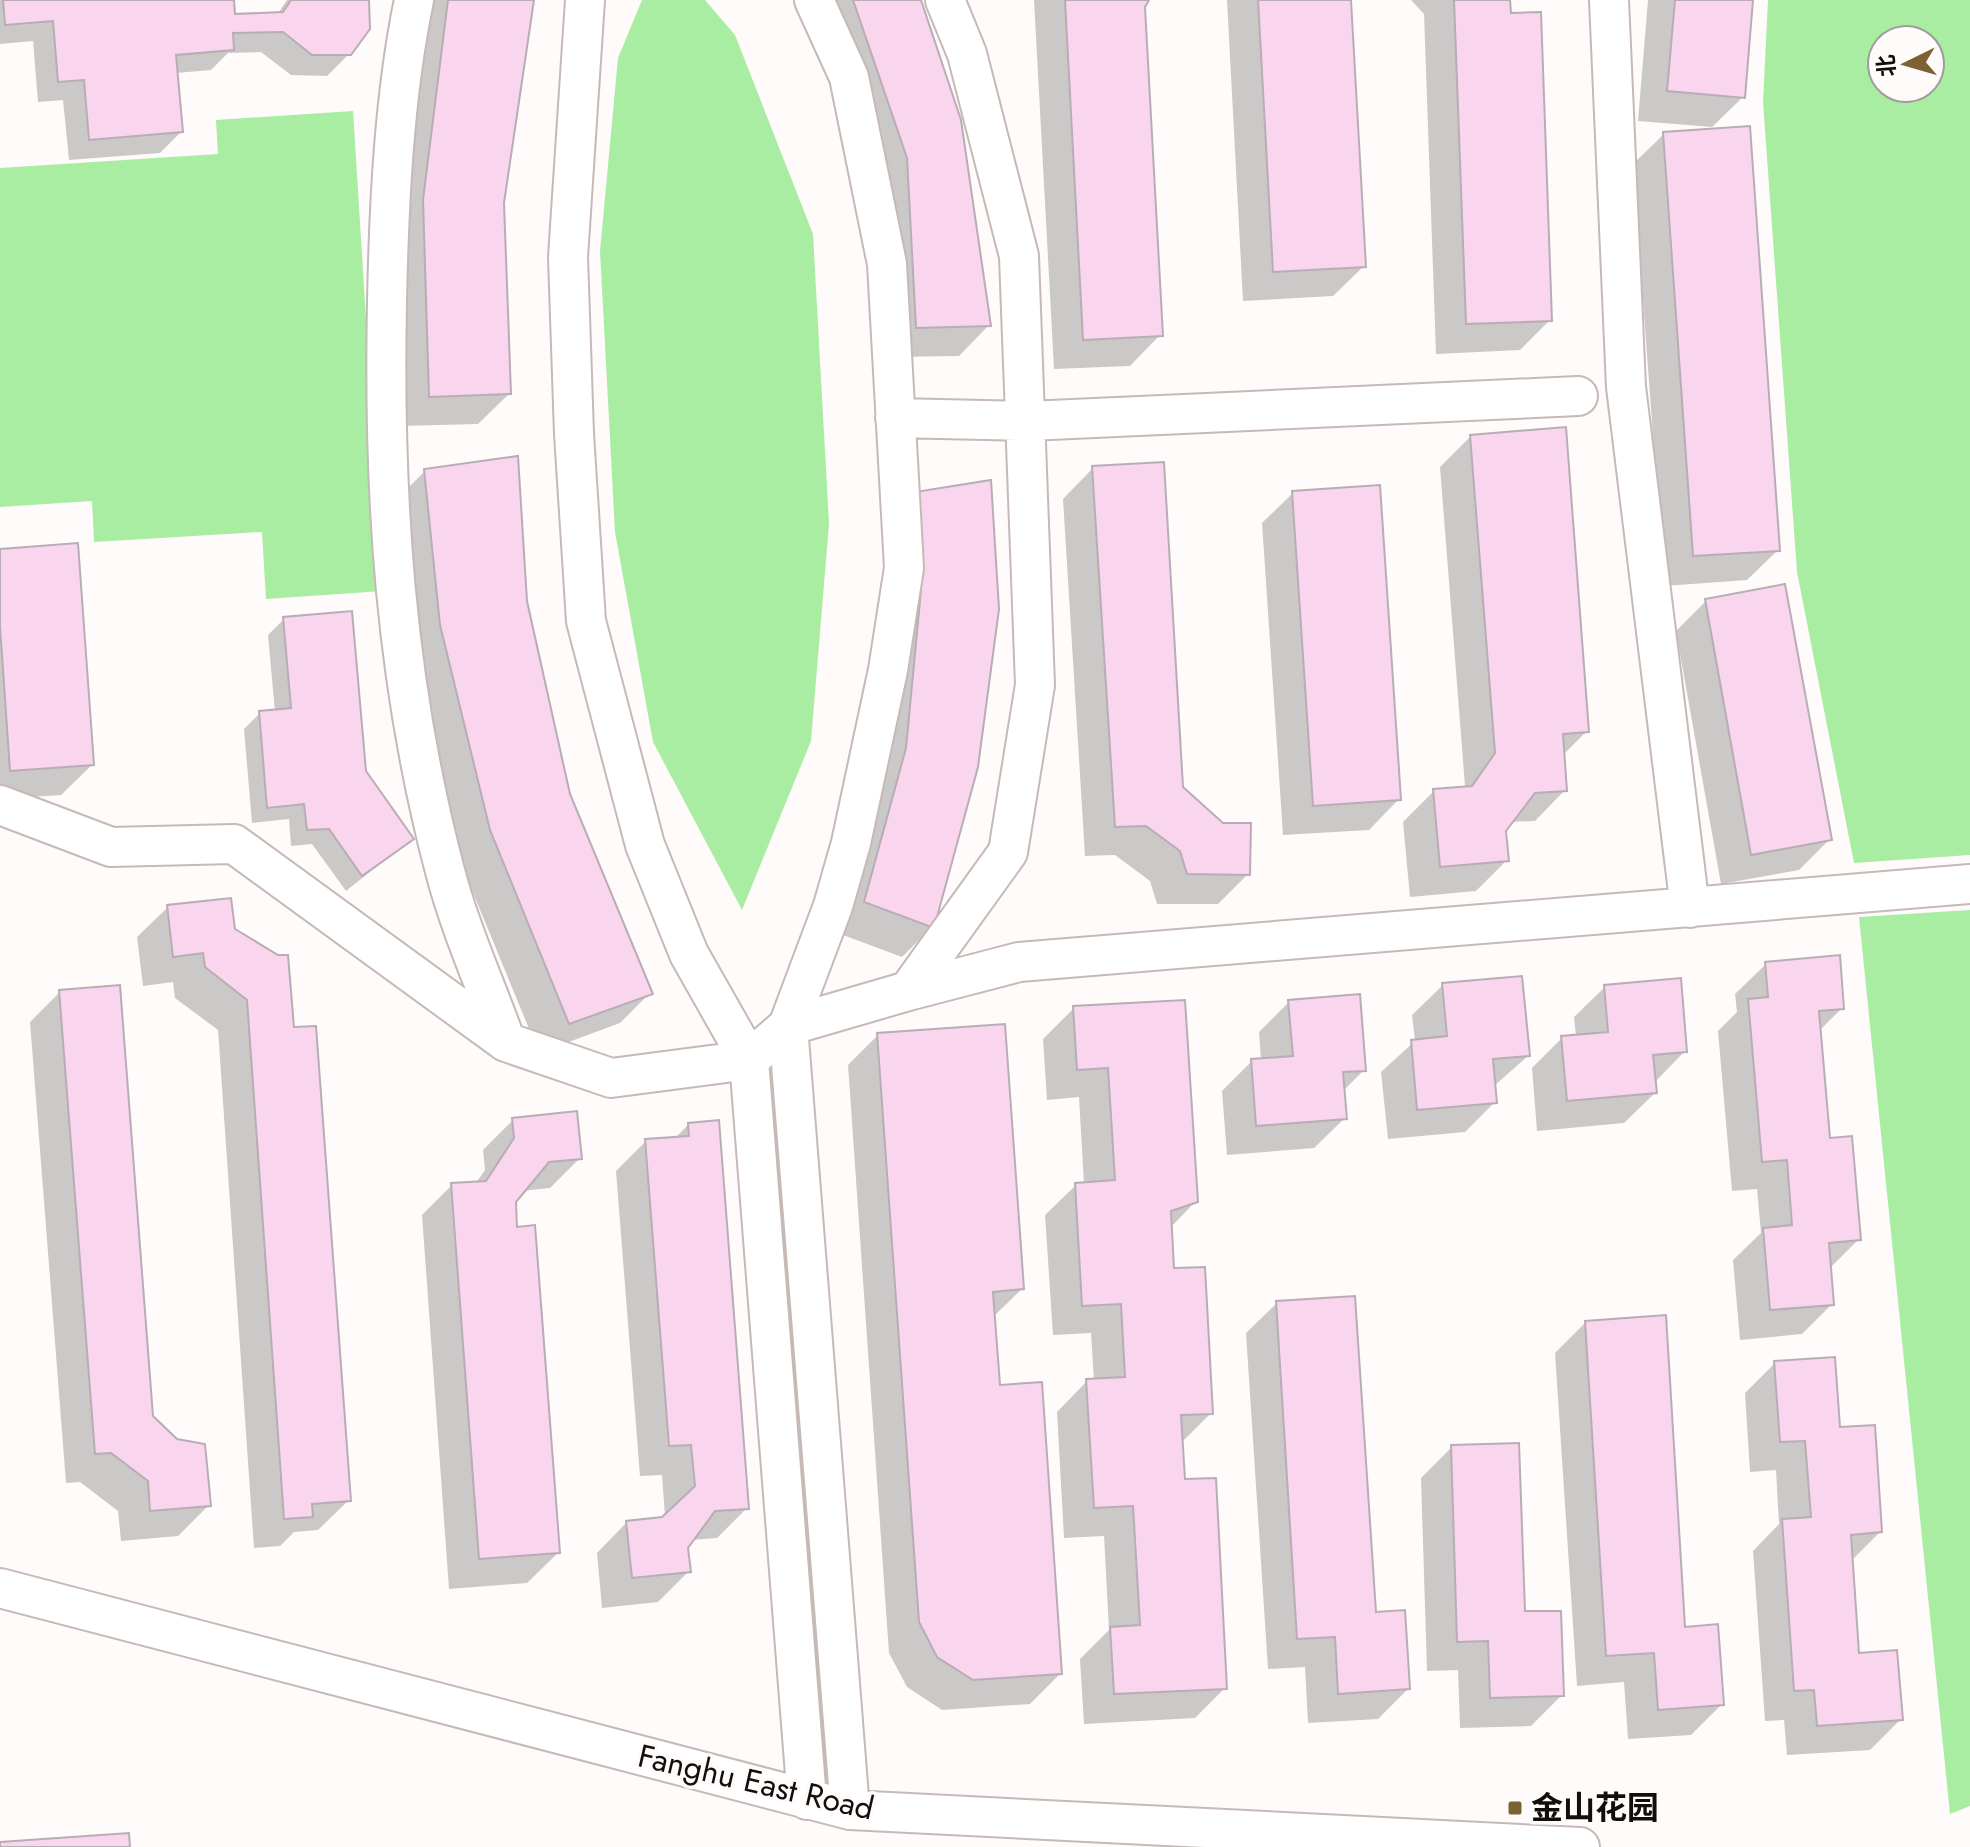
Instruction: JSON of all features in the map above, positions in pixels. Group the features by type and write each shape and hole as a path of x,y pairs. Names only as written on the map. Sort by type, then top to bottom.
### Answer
{"street":[{"path":"414,0 389,203 384,419 394,579 407,705 446,873 506,1042"},
{"path":"585,0 568,257 574,434 586,621 645,845 689,954 749,1060 807,1800"},
{"path":"814,0 849,77 884,249 904,568 888,670 851,843 833,906 788,1026 850,1810"},
{"path":"908,991 1008,852 1035,685 1028,421 1019,256 967,54 945,0"},
{"path":"1609,0 1626,387 1690,908"},
{"path":"895,418 1028,421 1578,396"},
{"path":"0,805 111,847 234,844 506,1042 611,1078 749,1060 788,1026 1019,962 1970,884"},
{"name":"Fanghu East Road","path":"0,1588 850,1810 1580,1847"}],"green space":[{"path":"642,0 705,0 735,35 813,234 829,524 811,741 742,910 653,742 615,532 600,251 618,58"},
{"path":"1768,0 1970,0 1970,855 1854,863 1797,572 1763,102"},
{"path":"353,111 383,591 266,599 262,532 94,542 92,501 0,507 0,168 218,154 216,120"},
{"path":"1970,910 1970,1806 1950,1814 1859,917"}],"building":[{"path":"3,0 234,0 235,14 283,12 291,0 369,0 370,29 351,55 312,55 283,32 233,33 234,50 176,55 183,132 89,140 84,80 58,82 53,21 5,25"},
{"path":"448,0 534,0 504,203 511,394 429,397 423,200"},
{"path":"853,0 921,0 961,120 991,326 916,328 907,158"},
{"path":"1065,0 1149,0 1145,7 1163,336 1083,340"},
{"path":"1258,0 1351,0 1366,267 1273,272"},
{"path":"1454,0 1510,0 1511,13 1541,12 1552,321 1466,324"},
{"path":"1675,0 1753,0 1745,98 1667,91"},
{"path":"1750,126 1780,551 1693,556 1663,132"},
{"path":"1566,427 1589,732 1563,734 1567,791 1535,793 1506,831 1509,861 1440,867 1433,789 1472,786 1495,753 1470,435"},
{"path":"518,456 527,601 570,794 653,994 569,1024 490,830 440,625 424,469"},
{"path":"1164,462 1183,787 1223,823 1251,823 1250,875 1187,874 1180,851 1146,826 1115,827 1092,466"},
{"path":"991,480 999,609 978,767 934,928 864,902 906,748 921,590 915,492"},
{"path":"1380,485 1401,800 1313,806 1292,491"},
{"path":"78,543 94,765 10,771 0,626 0,549"},
{"path":"1785,584 1832,840 1751,855 1705,599"},
{"path":"352,611 366,771 414,839 362,876 329,829 307,830 304,804 267,808 259,711 291,708 283,617"},
{"path":"231,898 235,929 278,955 288,955 294,1027 316,1026 351,1501 312,1504 313,1517 284,1519 247,1000 205,967 203,953 173,957 167,905"},
{"path":"1840,955 1844,1009 1819,1011 1830,1138 1852,1136 1861,1240 1829,1243 1834,1305 1770,1310 1763,1228 1792,1225 1787,1160 1762,1162 1748,999 1768,997 1765,962"},
{"path":"1522,976 1530,1056 1493,1059 1497,1103 1417,1110 1411,1040 1447,1036 1442,983"},
{"path":"1681,978 1687,1052 1653,1055 1657,1093 1567,1101 1561,1036 1608,1032 1604,985"},
{"path":"120,985 153,1416 177,1439 205,1444 211,1506 150,1511 148,1481 111,1453 95,1454 59,990"},
{"path":"1360,994 1366,1071 1343,1072 1347,1119 1256,1126 1251,1059 1293,1056 1288,1000"},
{"path":"1185,1000 1198,1202 1171,1211 1174,1268 1205,1267 1213,1414 1181,1415 1185,1479 1216,1478 1227,1689 1114,1694 1110,1627 1140,1625 1133,1506 1094,1508 1086,1379 1125,1377 1121,1304 1082,1306 1075,1183 1115,1180 1108,1068 1077,1070 1073,1006"},
{"path":"1005,1024 1024,1289 993,1292 1000,1385 1042,1382 1062,1674 973,1680 937,1657 919,1622 877,1033"},
{"path":"577,1111 582,1159 549,1162 516,1202 517,1227 535,1225 560,1553 479,1559 451,1183 486,1181 514,1138 512,1118"},
{"path":"719,1120 749,1509 715,1511 688,1548 691,1572 632,1578 626,1521 662,1517 695,1486 691,1445 669,1446 645,1139 689,1136 688,1123"},
{"path":"1355,1296 1376,1612 1405,1610 1410,1689 1338,1694 1335,1637 1297,1639 1276,1301"},
{"path":"1666,1315 1685,1627 1718,1624 1724,1705 1658,1710 1654,1653 1606,1656 1585,1321"},
{"path":"1835,1357 1840,1427 1875,1425 1882,1532 1851,1535 1859,1653 1897,1650 1903,1720 1817,1726 1814,1690 1794,1691 1782,1519 1811,1517 1805,1441 1780,1442 1774,1361"},
{"path":"1519,1443 1525,1611 1561,1611 1564,1696 1490,1698 1488,1641 1457,1642 1451,1445"},
{"path":"129,1833 130,1847 0,1847 0,1842"}],"place":[{"name":"金山花园","path":"1515,1808"}]}
